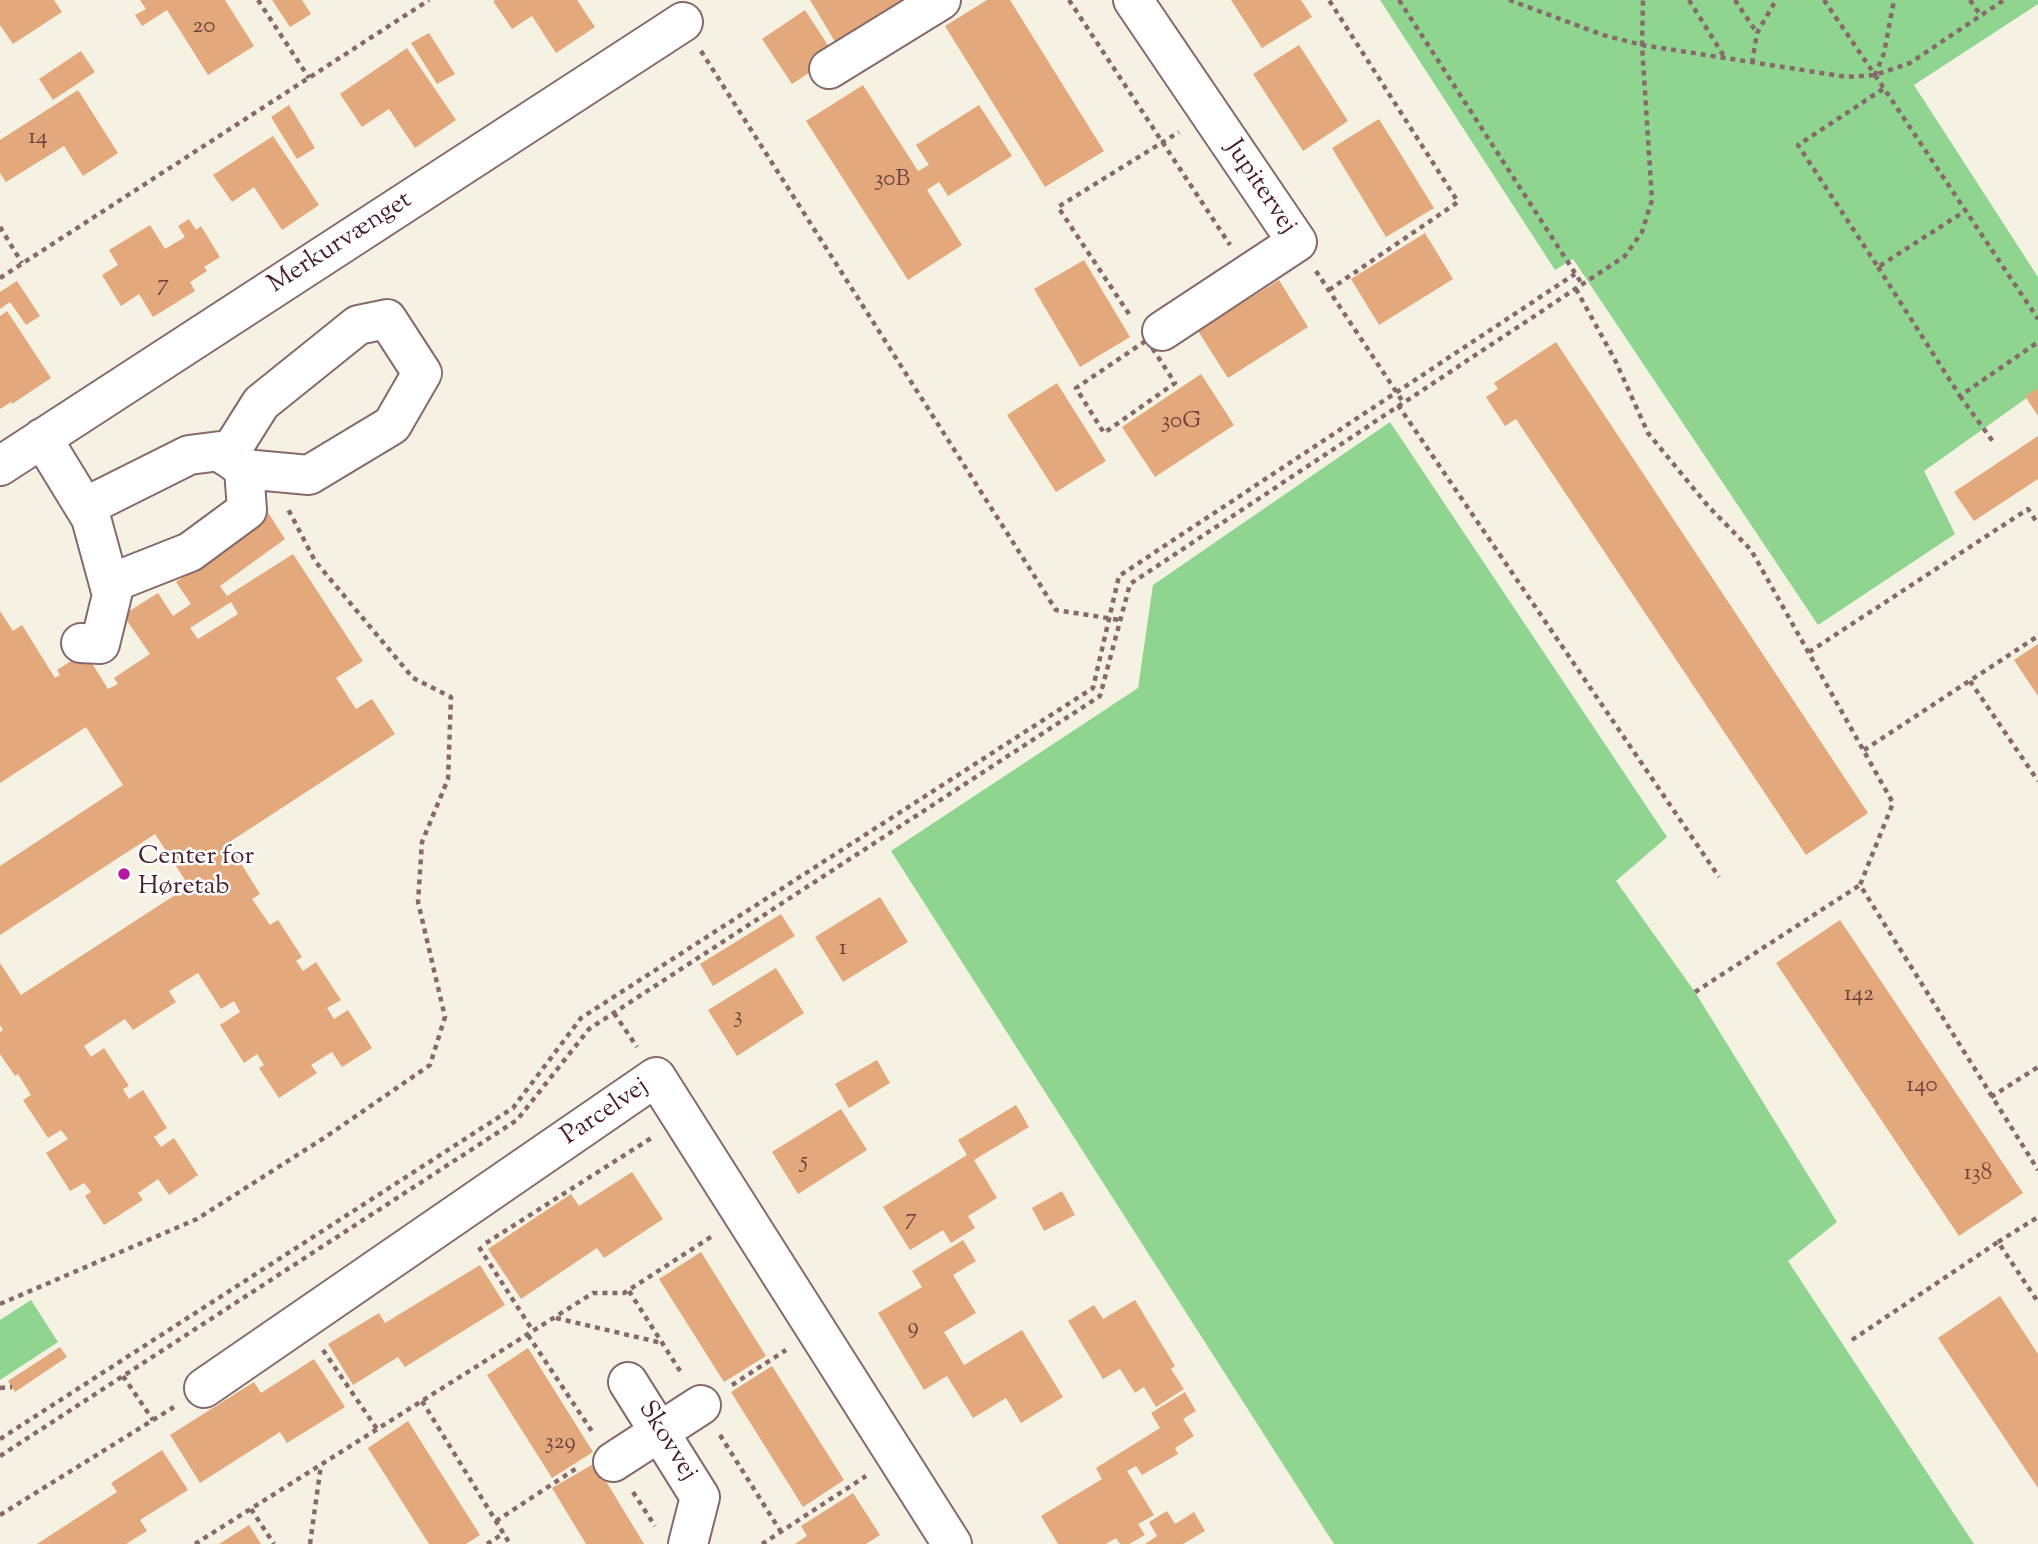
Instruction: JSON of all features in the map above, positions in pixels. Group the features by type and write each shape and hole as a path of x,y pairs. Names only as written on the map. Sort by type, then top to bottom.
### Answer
{"street":[{"path":"829,69 941,0"},
{"name":"Jupitervej","path":"1133,0 1297,242 1249,274 1145,330"},
{"name":"Merkurvænget","path":"0,466 683,22"},
{"path":"42,438 91,518 112,595 100,644 81,643"},
{"path":"85,507 189,455 220,451 247,466 247,510 190,552 109,583"},
{"name":"Parcelvej","path":"204,1388 656,1077 952,1544"},
{"name":"Skovvej","path":"628,1382 700,1497 688,1544"},
{"path":"598,1463 660,1433 701,1405"}],"path":[{"path":"258,0 309,78"},
{"path":"0,278 429,0"},
{"path":"1069,0 1249,274"},
{"path":"1329,0 1458,202 1329,290"},
{"path":"1399,0 1581,284"},
{"path":"1509,0 1603,36 1642,45 1847,77 1875,75 1910,63 2004,0"},
{"path":"0,1456 517,1120 589,1029 1100,696 1130,584 1625,256 1643,232 1652,200 1642,45 1643,0"},
{"path":"1689,0 1726,58"},
{"path":"1735,0 1756,33"},
{"path":"1752,63 1756,33 1776,0"},
{"path":"1824,0 2038,319"},
{"path":"1875,75 1884,53 1894,0"},
{"path":"1970,0 1981,16"},
{"path":"683,22 1056,610 1120,620"},
{"path":"1883,89 1798,145 1960,396 1994,443"},
{"path":"1145,330 1076,388 1104,433 1175,383 1145,330 1058,207 1209,112"},
{"path":"1878,267 1965,211"},
{"path":"0,227 23,263"},
{"path":"1297,242 1396,391 1400,403 1719,877"},
{"path":"0,1439 513,1108 582,1018 1093,688 1119,576 1575,274"},
{"path":"1575,289 1615,360 1648,433 1708,506 1751,550 1893,803 1860,885 1695,992"},
{"path":"1960,396 2038,342"},
{"path":"0,1304 197,1219 327,1136 430,1065 445,1017 418,902 422,842 448,779 452,697 413,678 315,561 247,466"},
{"path":"1809,652 2028,509 2038,524"},
{"path":"1864,750 2038,636"},
{"path":"1970,681 2038,781"},
{"path":"1860,885 2038,1170"},
{"path":"1991,1097 2038,1067"},
{"path":"195,1544 593,1293 629,1291 744,1216"},
{"path":"1852,1340 2038,1217"},
{"path":"1998,1242 2038,1302"},
{"path":"479,1247 533,1331"},
{"path":"555,1318 662,1343"},
{"path":"701,1405 817,1331"},
{"path":"321,1346 377,1429"},
{"path":"124,1376 153,1420"},
{"path":"0,1388 12,1387"},
{"path":"0,1514 204,1388"},
{"path":"422,1401 510,1544"},
{"path":"762,1544 896,1456"},
{"path":"496,1521 598,1463"},
{"path":"310,1544 321,1465"},
{"path":"251,1509 274,1544"},
{"path":"486,1544 504,1533"}],"green space":[{"path":"1380,0 2038,0 2038,4 1914,85 2038,277 2038,390 1924,471 1955,534 1818,625 1573,259 1555,270"},
{"path":"1390,422 1667,837 1616,881 1695,992 1837,1222 1788,1261 1974,1544 1334,1544 891,851 1138,688 1153,585"},
{"path":"31,1300 58,1342 0,1380 0,1320"}],"building":[{"path":"0,0 54,0 62,12 13,44 0,25"},
{"path":"140,0 225,0 254,46 208,75 167,10 142,26 135,15 146,9"},
{"path":"272,0 302,0 311,14 290,27"},
{"path":"577,0 595,27 556,53 532,16 512,29 493,1"},
{"path":"810,0 924,0 840,50"},
{"path":"987,0 1010,0 1104,151 1045,187 945,26"},
{"path":"1231,0 1301,0 1312,17 1262,48"},
{"path":"805,10 835,56 792,84 762,39"},
{"path":"429,33 455,74 437,84 411,43"},
{"path":"1299,45 1348,121 1303,151 1253,74"},
{"path":"407,48 456,120 415,148 389,109 362,127 340,94"},
{"path":"81,51 95,72 53,100 39,79"},
{"path":"863,85 918,171 929,165 916,145 979,105 1012,156 948,196 939,182 927,190 962,245 908,280 806,121"},
{"path":"78,90 118,153 83,176 64,146 6,182 0,173 0,140"},
{"path":"289,105 315,148 297,159 271,117"},
{"path":"1379,119 1434,208 1386,237 1332,148"},
{"path":"273,136 319,205 282,230 254,187 232,202 213,175"},
{"path":"189,219 196,230 201,226 220,257 204,267 207,271 190,282 195,291 153,317 139,294 121,306 102,275 118,265 109,250 150,225 165,249 185,237 178,226"},
{"path":"1425,233 1453,279 1379,325 1351,279"},
{"path":"1084,260 1130,337 1080,367 1034,289"},
{"path":"1279,280 1308,327 1228,378 1198,331"},
{"path":"17,281 40,316 26,325 10,302 0,309 0,292"},
{"path":"7,311 51,378 0,409 0,316"},
{"path":"1556,342 1868,813 1806,855 1516,419 1505,426 1486,397 1498,389 1494,383"},
{"path":"1201,374 1234,425 1155,477 1122,427"},
{"path":"1057,383 1106,461 1056,492 1007,415"},
{"path":"2038,388 2038,416 2025,396"},
{"path":"2038,436 2038,479 1974,521 1954,492"},
{"name":"Center for Høretab","path":"267,511 285,539 220,586 227,596 293,554 363,661 336,678 356,709 372,699 395,734 225,845 231,854 234,852 260,894 252,899 270,925 278,920 302,957 296,961 303,971 316,962 341,1000 327,1008 334,1019 348,1010 372,1048 342,1067 332,1052 311,1065 317,1073 279,1098 259,1068 264,1065 257,1054 244,1063 220,1025 240,1012 234,1001 221,1009 198,973 169,991 176,1002 133,1030 125,1019 84,1046 91,1057 104,1048 129,1086 123,1089 129,1099 143,1090 167,1128 154,1137 161,1147 174,1138 198,1175 169,1195 158,1179 138,1193 143,1200 104,1225 85,1196 91,1192 84,1183 70,1191 46,1153 68,1139 61,1130 48,1138 23,1100 31,1095 18,1074 15,1076 0,1054 0,1032 3,1030 0,1025 0,963 21,995 189,886 155,834 0,935 0,866 123,785 86,727 0,783 0,611 13,631 22,625 55,678 60,675 57,670 85,652 108,689 118,684 114,678 150,654 123,615 158,593 173,616 191,604 176,582 232,544 228,538","holes":["231,602 238,614 198,639 190,628"]},
{"path":"2038,644 2038,696 2014,660"},
{"path":"880,897 908,942 843,982 815,937"},
{"path":"781,914 795,936 713,986 700,964"},
{"path":"1840,920 2023,1193 1959,1236 1776,963"},
{"path":"776,968 804,1013 737,1056 708,1010"},
{"path":"877,1060 890,1083 849,1108 835,1084"},
{"path":"1016,1105 1029,1127 974,1160 997,1198 968,1216 975,1228 951,1243 943,1230 910,1250 883,1207 967,1155 958,1140"},
{"path":"841,1109 867,1150 798,1194 772,1152"},
{"path":"632,1172 663,1219 604,1258 597,1248 521,1299 488,1249 571,1194 579,1206"},
{"path":"1062,1191 1075,1215 1044,1231 1032,1208"},
{"path":"963,1240 976,1261 953,1275 976,1313 944,1332 964,1365 1022,1330 1063,1397 1021,1423 1006,1398 973,1418 947,1376 924,1390 878,1313 922,1287 912,1271"},
{"path":"701,1252 766,1356 724,1382 659,1279"},
{"path":"480,1265 505,1305 405,1367 398,1357 353,1385 328,1344 379,1313 385,1323"},
{"path":"2000,1296 2038,1354 2038,1488 1938,1338"},
{"path":"1135,1300 1175,1366 1171,1369 1184,1389 1156,1407 1144,1387 1135,1393 1120,1369 1103,1379 1068,1321 1094,1305 1103,1319"},
{"path":"60,1347 67,1357 15,1392 8,1381"},
{"path":"528,1348 593,1452 552,1478 487,1375"},
{"path":"314,1359 345,1407 287,1443 280,1432 200,1483 170,1435 254,1382 261,1393"},
{"path":"772,1366 844,1480 803,1507 731,1392"},
{"path":"1185,1392 1196,1411 1183,1419 1194,1436 1175,1448 1178,1454 1142,1475 1136,1466 1127,1471 1154,1515 1138,1524 1145,1535 1129,1544 1120,1544 1116,1538 1106,1544 1058,1544 1041,1516 1102,1479 1096,1468 1160,1428 1151,1413"},
{"path":"408,1421 480,1535 466,1544 429,1544 368,1448"},
{"path":"162,1450 188,1490 140,1520 147,1531 126,1544 37,1544 117,1492 111,1483"},
{"path":"595,1463 644,1544 586,1544 552,1488"},
{"path":"853,1493 880,1535 866,1544 795,1544 807,1536 801,1526"},
{"path":"1167,1511 1175,1524 1194,1512 1205,1531 1183,1544 1145,1544 1157,1536 1149,1522"},
{"path":"249,1525 261,1544 219,1544"}],"place":[{"name":"Center for Høretab","path":"124,874"}]}
